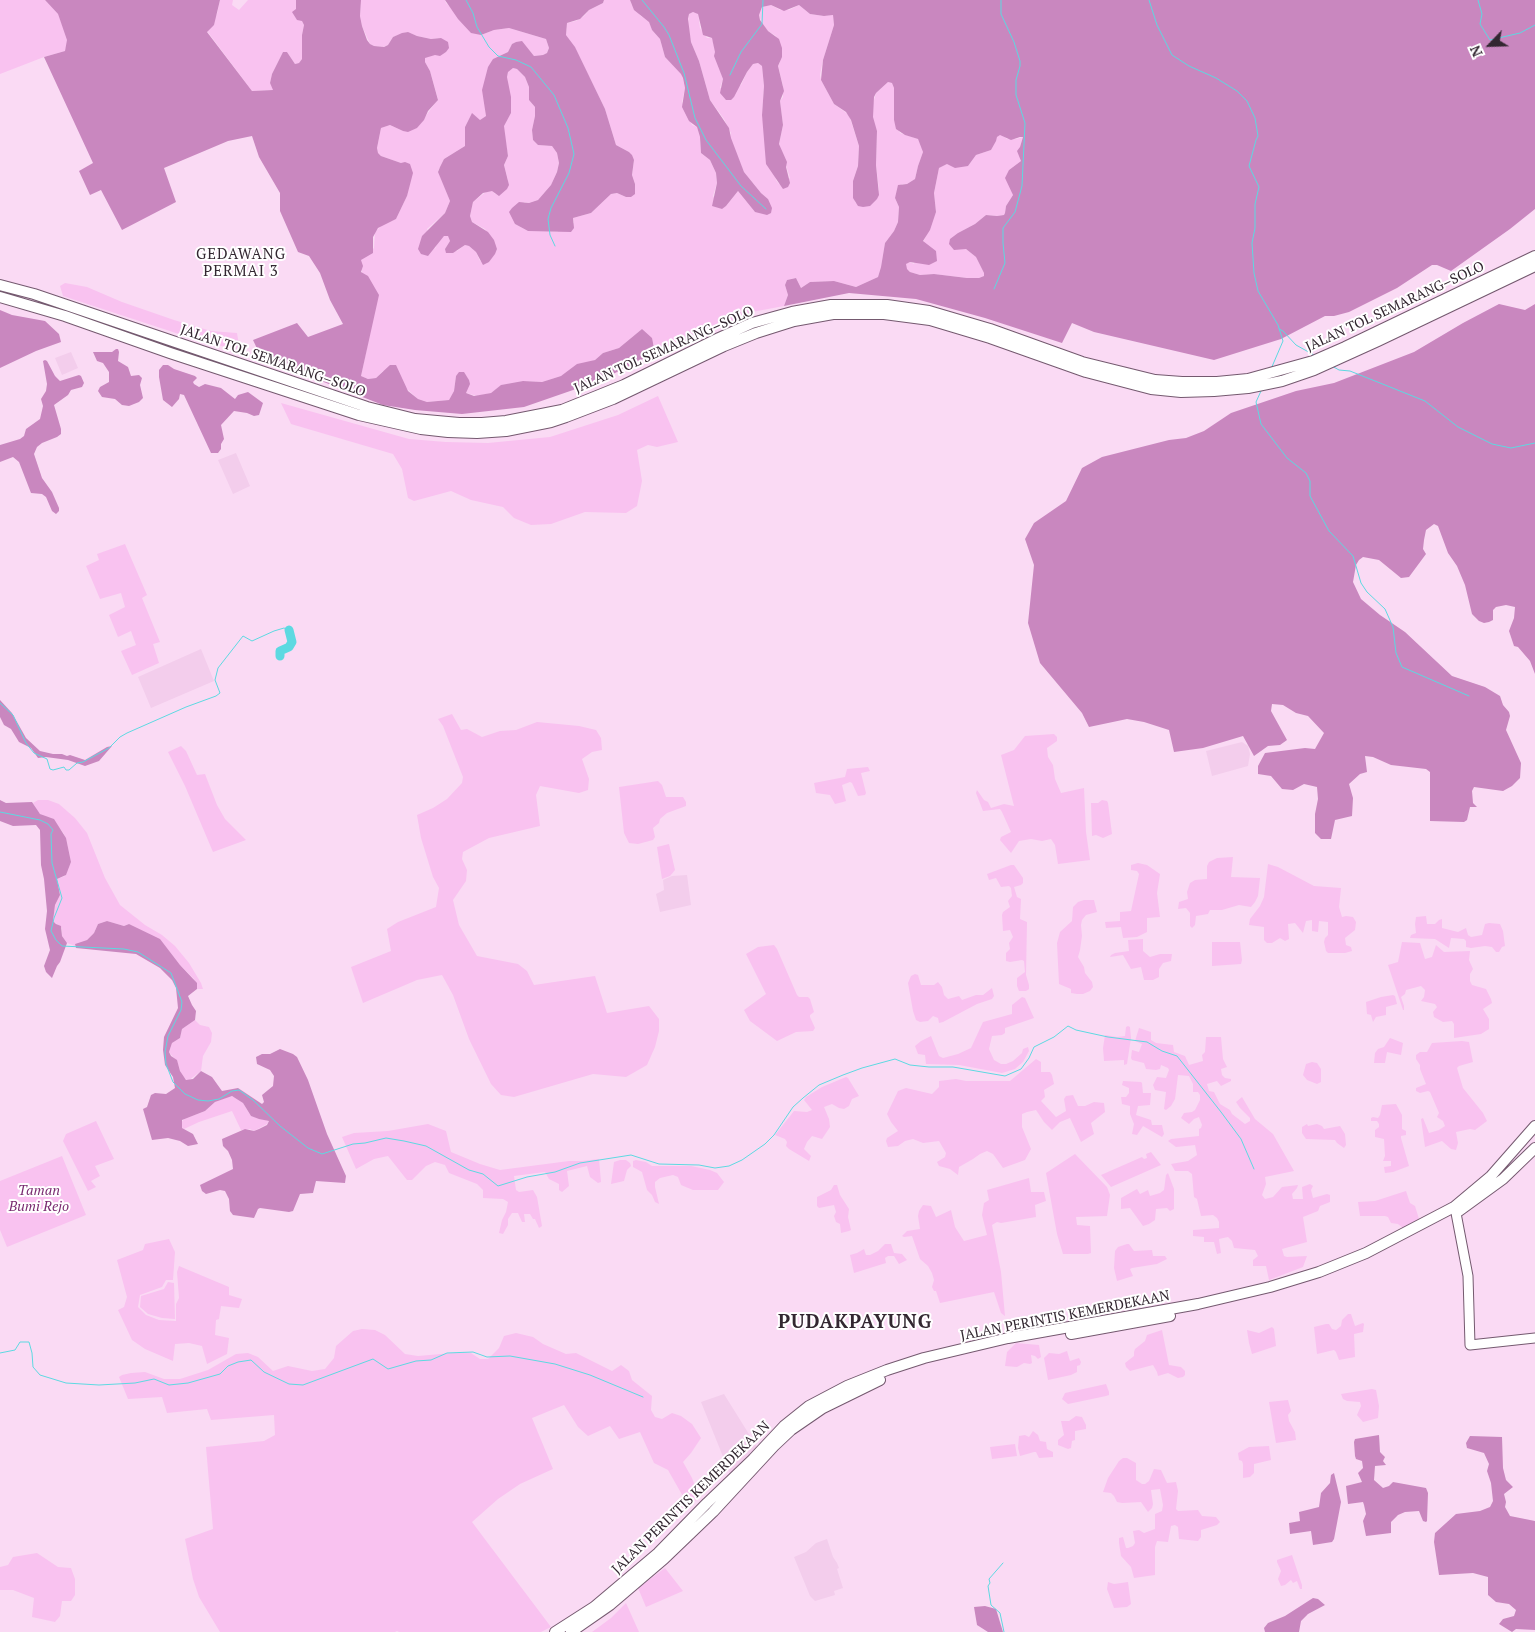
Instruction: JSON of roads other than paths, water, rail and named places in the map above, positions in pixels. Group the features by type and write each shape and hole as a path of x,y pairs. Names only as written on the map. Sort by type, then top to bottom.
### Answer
{"highway":[{"name":"JALAN TOL SEMARANG–SOLO","path":"0,285 34,294 367,407 415,419 458,423 506,422 562,410 624,385 752,323 792,312 831,306 887,305 929,311 990,329 1082,362 1151,390 1181,392 1248,388 1282,381 1314,370 1461,297 1535,256"},
{"name":"JALAN TOL SEMARANG–SOLO","path":"1461,297 1535,266"},
{"name":"JALAN TOL SEMARANG–SOLO","path":"0,297 65,316 170,353 359,415 422,429 448,432 506,431 551,422 613,399 724,346 756,333 794,322 833,314 884,314 930,320 1110,374"},
{"name":"JALAN PERINTIS KEMERDEKAAN","path":"1340,1267 1454,1207 1491,1176 1530,1137 1535,1126"},
{"name":"JALAN PERINTIS KEMERDEKAAN","path":"571,1632 596,1616 706,1502 753,1459 784,1426 809,1406 847,1386 924,1358 1008,1338 1270,1290 1340,1267 1397,1244 1456,1213 1503,1179 1535,1148"},
{"name":"JALAN PERINTIS KEMERDEKAAN","path":"555,1632 611,1599"}],"main road":[{"path":"1456,1213 1468,1276 1470,1345 1535,1338"}],"waterway":[{"path":"466,0 473,13 477,27 489,47 498,56 516,60 531,67 554,95 568,128 574,154 569,173 551,208 548,219 550,235 555,246"},
{"path":"642,0 669,35 684,73 695,118 706,140 741,186 766,209"},
{"path":"730,75 741,52 762,24 763,0"},
{"path":"994,289 1005,263 1003,228 1015,212 1022,186 1025,123 1016,95 1016,80 1020,61 1014,42 1001,14 1001,0"},
{"path":"1149,0 1157,25 1172,55 1237,91 1247,101 1255,118 1258,136 1249,166 1259,187 1255,204 1255,228 1252,243 1254,273 1258,291 1278,325 1283,341 1271,369"},
{"path":"1478,0 1482,14 1480,24 1490,40 1520,33 1535,25"},
{"path":"1279,329 1296,345 1314,355"},
{"path":"1332,366 1339,370 1350,371 1425,401 1458,427 1492,444 1511,448 1535,443"},
{"path":"1261,391 1256,402 1261,424 1287,458 1306,473 1310,481 1310,496 1329,531 1353,556 1361,583 1367,592 1385,609 1393,627 1396,653 1402,667 1469,696"},
{"path":"0,703 13,715 26,743 34,753 47,759 50,769 64,767 66,770 69,770 77,763 83,762 109,748 127,733 220,693 215,680 218,668 243,636 252,641 284,628 289,630"},
{"path":"280,656 280,651 289,647 292,642 289,630"},
{"path":"0,812 40,820 48,824 53,830 51,834 52,863 62,898 51,931 62,946 124,949 138,952 171,973 182,1002 181,1010 168,1036 165,1052 166,1064 173,1082 185,1094 198,1100 219,1099 232,1091 239,1090 308,1148 322,1154 353,1144 386,1138 404,1141 426,1146 469,1170 483,1174 498,1186 527,1177 555,1172 580,1163 631,1155 659,1164 699,1165 715,1168 729,1166 742,1160 765,1144 774,1135 793,1107 819,1085 843,1075 895,1059 910,1065 953,1067 1005,1076 1021,1069 1034,1047 1054,1037 1068,1026 1076,1030 1108,1037 1147,1042 1162,1051 1177,1056 1241,1139 1254,1169"},
{"path":"0,1353 15,1350 20,1342 29,1342 33,1367 40,1375 66,1383 99,1385 135,1383 154,1379 169,1385 188,1383 220,1374 228,1366 238,1362 251,1360 264,1372 289,1384 303,1385 373,1359 388,1369 416,1361 431,1360 447,1353 473,1352 487,1357 510,1356 555,1364 590,1375 643,1397"},
{"path":"1003,1563 989,1579 990,1583 988,1586 991,1605 1000,1613 1004,1632"}],"district":[{"name":"GEDAWANG PERMAI 3","path":"241,264"},
{"name":"PUDAKPAYUNG","path":"855,1323"}],"park label":[{"name":"Taman Bumi Rejo","path":"39,1200"}]}
